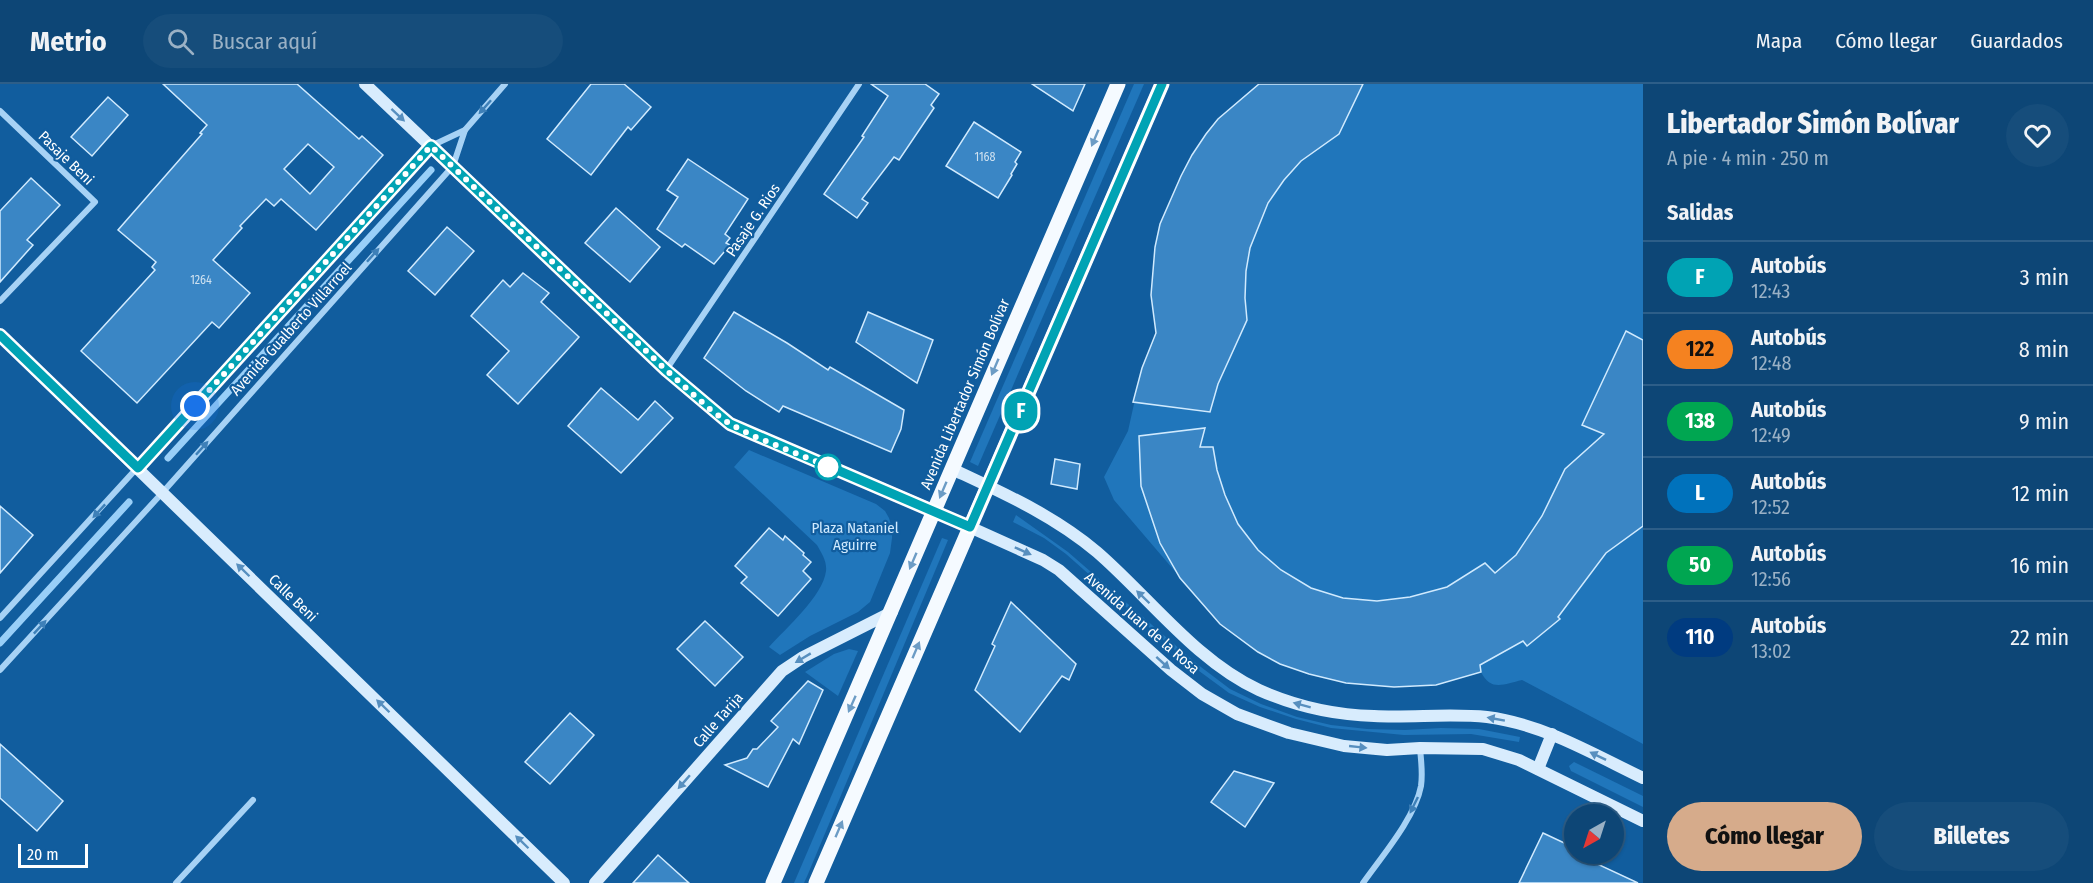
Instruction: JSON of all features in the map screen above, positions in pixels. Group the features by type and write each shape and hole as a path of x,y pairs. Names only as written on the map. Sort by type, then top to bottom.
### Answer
{"main road":[{"name":"Avenida Juan de la Rosa","path":"365,84 666,370 730,424 1043,560 1059,570 1171,670 1202,694 1237,714 1289,733 1344,746 1387,750 1483,749 1519,760 1643,821"},
{"name":"Avenida Libertador Simón Bolívar","path":"773,883 892,612 1118,84"},
{"path":"819,882 1162,84"},
{"name":"Calle Beni","path":"0,335 564,883"},
{"name":"Avenida Juan de la Rosa","path":"952,469 1028,504 1071,531 1098,553 1206,654 1228,671 1258,689 1294,703 1335,714 1375,717 1454,714 1518,723 1552,734 1643,778"},
{"name":"Calle Tarija","path":"595,883 782,671 803,657 892,612"},
{"path":"1538,769 1552,734"}],"street":[{"name":"Avenida Gualberto Villarroel","path":"0,670 163,492 453,166 465,130 505,84"},
{"name":"Pasaje G. Rios","path":"666,370 859,84"},
{"name":"Pasaje Beni","path":"0,111 95,202 0,301"},
{"name":"Avenida Gualberto Villarroel","path":"0,618 431,146 465,130"},
{"path":"1363,883 1404,823 1416,801 1421,787 1423,769 1419,748"},
{"path":"176,883 253,800"}],"green space":[{"path":"1134,84 1144,84 978,466 970,462"},
{"path":"1259,84 1643,84 1643,744 1522,680 1498,685 1489,682 1481,672 1436,685 1394,687 1346,683 1280,664 1258,652 1220,624 1114,500 1104,477 1128,431 1142,368 1156,333 1151,295 1155,247 1160,224 1181,176 1206,134 1218,119"},
{"name":"Plaza Nataniel Aguirre","path":"749,450 876,504 885,511 892,528 890,553 870,602 858,612 810,636 780,655 769,647 803,611 818,591 826,571 826,564 817,545 734,467"},
{"path":"1016,515 1068,552 1197,664 1230,689 1261,704 1297,717 1331,725 1367,729 1479,729 1520,737 1519,742 1471,734 1404,735 1331,728 1260,707 1229,693 1195,668 1066,554 1044,538 1013,522"},
{"path":"942,538 948,540 808,874 804,883 794,883"},
{"path":"849,649 858,651 838,696 805,672 834,654"},
{"path":"1574,762 1643,796 1643,807 1571,771 1569,766"}],"building":[{"path":"163,84 297,84 359,139 362,136 383,155 316,230 281,199 274,206 266,199 240,226 242,228 213,260 250,293 219,328 212,322 137,403 81,351 155,270 152,267 156,262 118,230 202,134 200,133 207,125","holes":["308,144 334,167 310,194 284,169"]},
{"path":"591,84 624,84 651,107 631,130 628,127 591,175 547,139"},
{"path":"871,84 925,84 939,94 931,105 934,108 899,160 894,157 862,199 868,203 857,218 824,194 864,137 862,136 888,96"},
{"path":"1032,84 1085,84 1073,111"},
{"path":"1259,84 1363,84 1339,134 1301,161 1268,203 1250,248 1246,271 1247,320 1218,384 1210,412 1133,402 1142,368 1156,333 1151,295 1155,247 1160,224 1181,176 1206,134 1218,119"},
{"path":"108,97 128,115 92,156 71,137"},
{"path":"974,122 1021,152 1015,162 1017,164 1012,175 998,198 946,166"},
{"path":"688,159 748,199 725,234 730,238 726,243 730,245 714,264 685,244 682,247 657,229 678,197 667,190"},
{"path":"31,178 60,205 27,240 33,245 0,282 0,211"},
{"path":"616,208 660,247 630,282 585,243"},
{"path":"447,227 474,251 435,295 408,271"},
{"path":"523,273 549,293 541,302 579,337 518,404 487,375 509,351 471,316 503,280 510,287"},
{"path":"734,312 828,370 830,367 904,410 901,429 891,452 783,406 779,412 746,391 704,358"},
{"path":"868,312 933,340 917,383 856,342"},
{"path":"1626,331 1643,340 1643,526 1606,553 1558,617 1560,619 1527,646 1523,641 1480,665 1481,672 1436,685 1394,687 1346,683 1280,664 1258,652 1220,624 1180,578 1160,543 1141,486 1139,436 1205,428 1200,447 1213,447 1225,495 1238,524 1258,550 1281,570 1311,588 1343,598 1377,601 1410,597 1447,587 1485,563 1495,573 1516,555 1542,516 1565,469 1604,434 1582,425"},
{"path":"601,388 638,420 655,401 673,418 621,473 568,426"},
{"path":"1055,459 1080,464 1077,489 1051,484"},
{"path":"0,506 33,535 0,573"},
{"path":"769,528 783,540 785,536 811,562 803,571 811,579 778,616 741,583 747,577 735,566"},
{"path":"1011,602 1076,664 1069,680 1062,676 1020,732 975,690 995,646 992,644"},
{"path":"705,621 743,657 715,686 677,649"},
{"path":"808,681 823,690 799,744 793,739 768,787 725,765 747,758 753,749 757,749 778,727 771,721"},
{"path":"570,713 594,735 550,784 525,762"},
{"path":"0,744 63,801 37,831 0,798"},
{"path":"1234,771 1274,783 1245,827 1211,802"},
{"path":"1543,833 1564,843 1564,864 1597,864 1638,883 1519,883"},
{"path":"658,855 689,883 633,883"}],"waterway":[{"path":"168,458 431,170"},
{"path":"0,643 129,502"}],"bus line":[{"name":"F","path":"0,335 138,468 431,146 666,370 730,424 751,435 970,527 1162,84"}],"route":[{"path":"195,406 431,146 712,411 751,435 832,468 828,467"}]}
